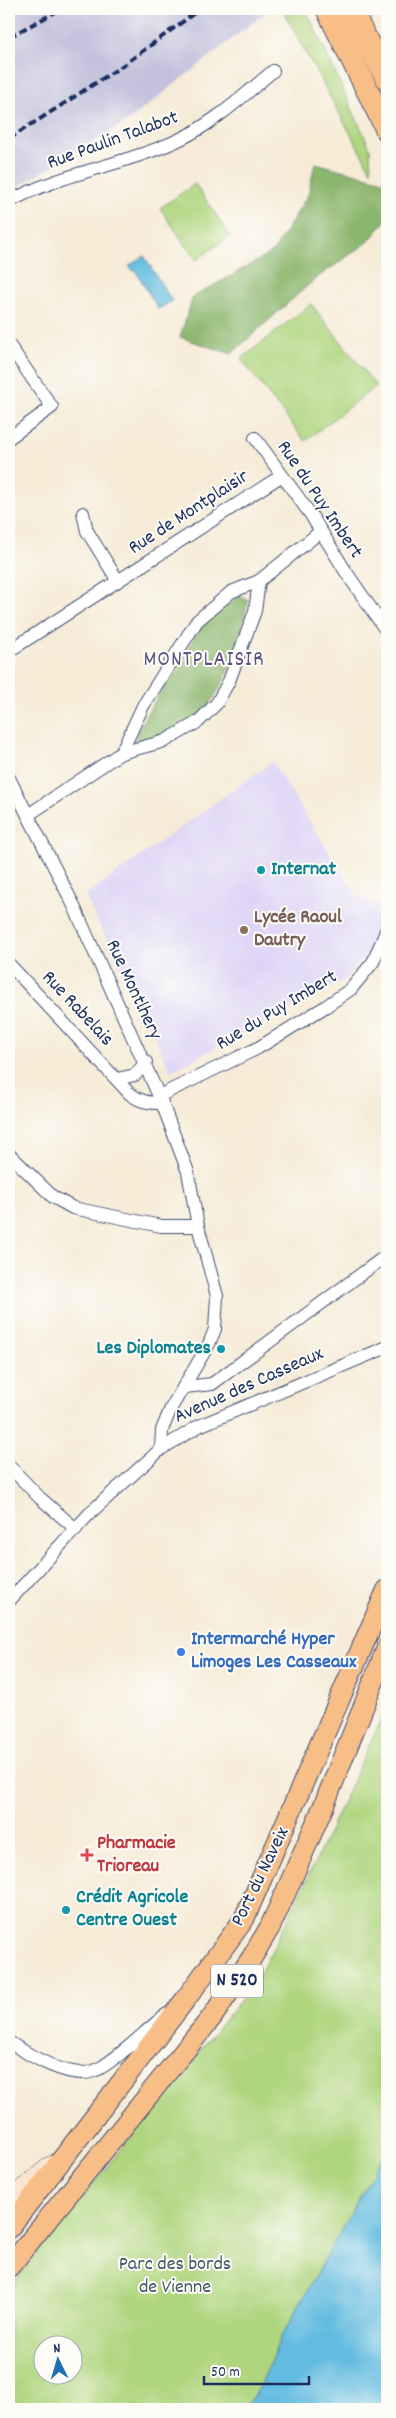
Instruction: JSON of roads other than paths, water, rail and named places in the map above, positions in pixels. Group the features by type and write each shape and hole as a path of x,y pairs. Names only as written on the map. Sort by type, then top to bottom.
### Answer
{"highway":[{"path":"327,9 387,130"},
{"path":"350,9 387,79"}],"main road":[{"name":"Port du Naveix","path":"9,2228 185,2000 244,1919 387,1590"},
{"name":"Port du Naveix","path":"9,2266 212,2017 251,1959 285,1894 324,1805 387,1648"},
{"path":"9,2200 67,2152"}],"street":[{"name":"Rue Paulin Talabot","path":"9,202 38,188 174,142 217,118 273,71"},
{"path":"9,344 52,407 9,438"},
{"name":"Rue du Puy Imbert","path":"255,438 311,516 387,632"},
{"name":"Rue de Montplaisir","path":"9,651 281,476"},
{"name":"Rue de Montplaisir","path":"83,514 87,531 118,581"},
{"path":"121,753 143,706 197,621 231,592 259,581 320,532"},
{"path":"28,815 121,753 165,741 198,722 217,703 229,681 255,611 259,581"},
{"name":"Rue Montlhery","path":"9,778 73,904 146,1062 188,1172 198,1226 217,1296 215,1329 209,1344 172,1408 162,1430 161,1449"},
{"name":"Rue du Puy Imbert","path":"161,1100 258,1048 326,1007 351,989 373,962 387,929"},
{"name":"Rue Rabelais","path":"9,964 137,1100 150,1103 161,1100"},
{"path":"117,1079 135,1075 146,1062"},
{"path":"9,1154 53,1197 73,1208 152,1225 184,1228 198,1226"},
{"path":"185,1387 212,1384 387,1255"},
{"name":"Avenue des Casseaux","path":"9,1601 91,1512 161,1449 199,1426 387,1347"},
{"path":"9,1466 40,1498 76,1529"},
{"path":"9,2042 27,2054 63,2070 92,2072 105,2065 145,2030 185,2000"}],"water":[{"path":"144,256 172,301 158,309 135,270 133,271 129,266"},
{"path":"387,2149 387,2409 245,2409 261,2385 281,2337"}],"railway":[{"path":"9,37 61,9"},
{"path":"9,139 125,64 200,9"}],"place":[{"name":"Internat","path":"261,870"},
{"name":"Lycée Raoul Dautry","path":"244,930"},
{"name":"Les Diplomates","path":"221,1349"},
{"name":"Intermarché Hyper Limoges Les Casseaux","path":"181,1652"},
{"name":"Pharmacie Trioreau","path":"87,1855"},
{"name":"Crédit Agricole Centre Ouest","path":"66,1910"}],"district":[{"name":"MONTPLAISIR","path":"204,660"}],"park label":[{"name":"Parc des bords de Vienne","path":"175,2276"}]}
